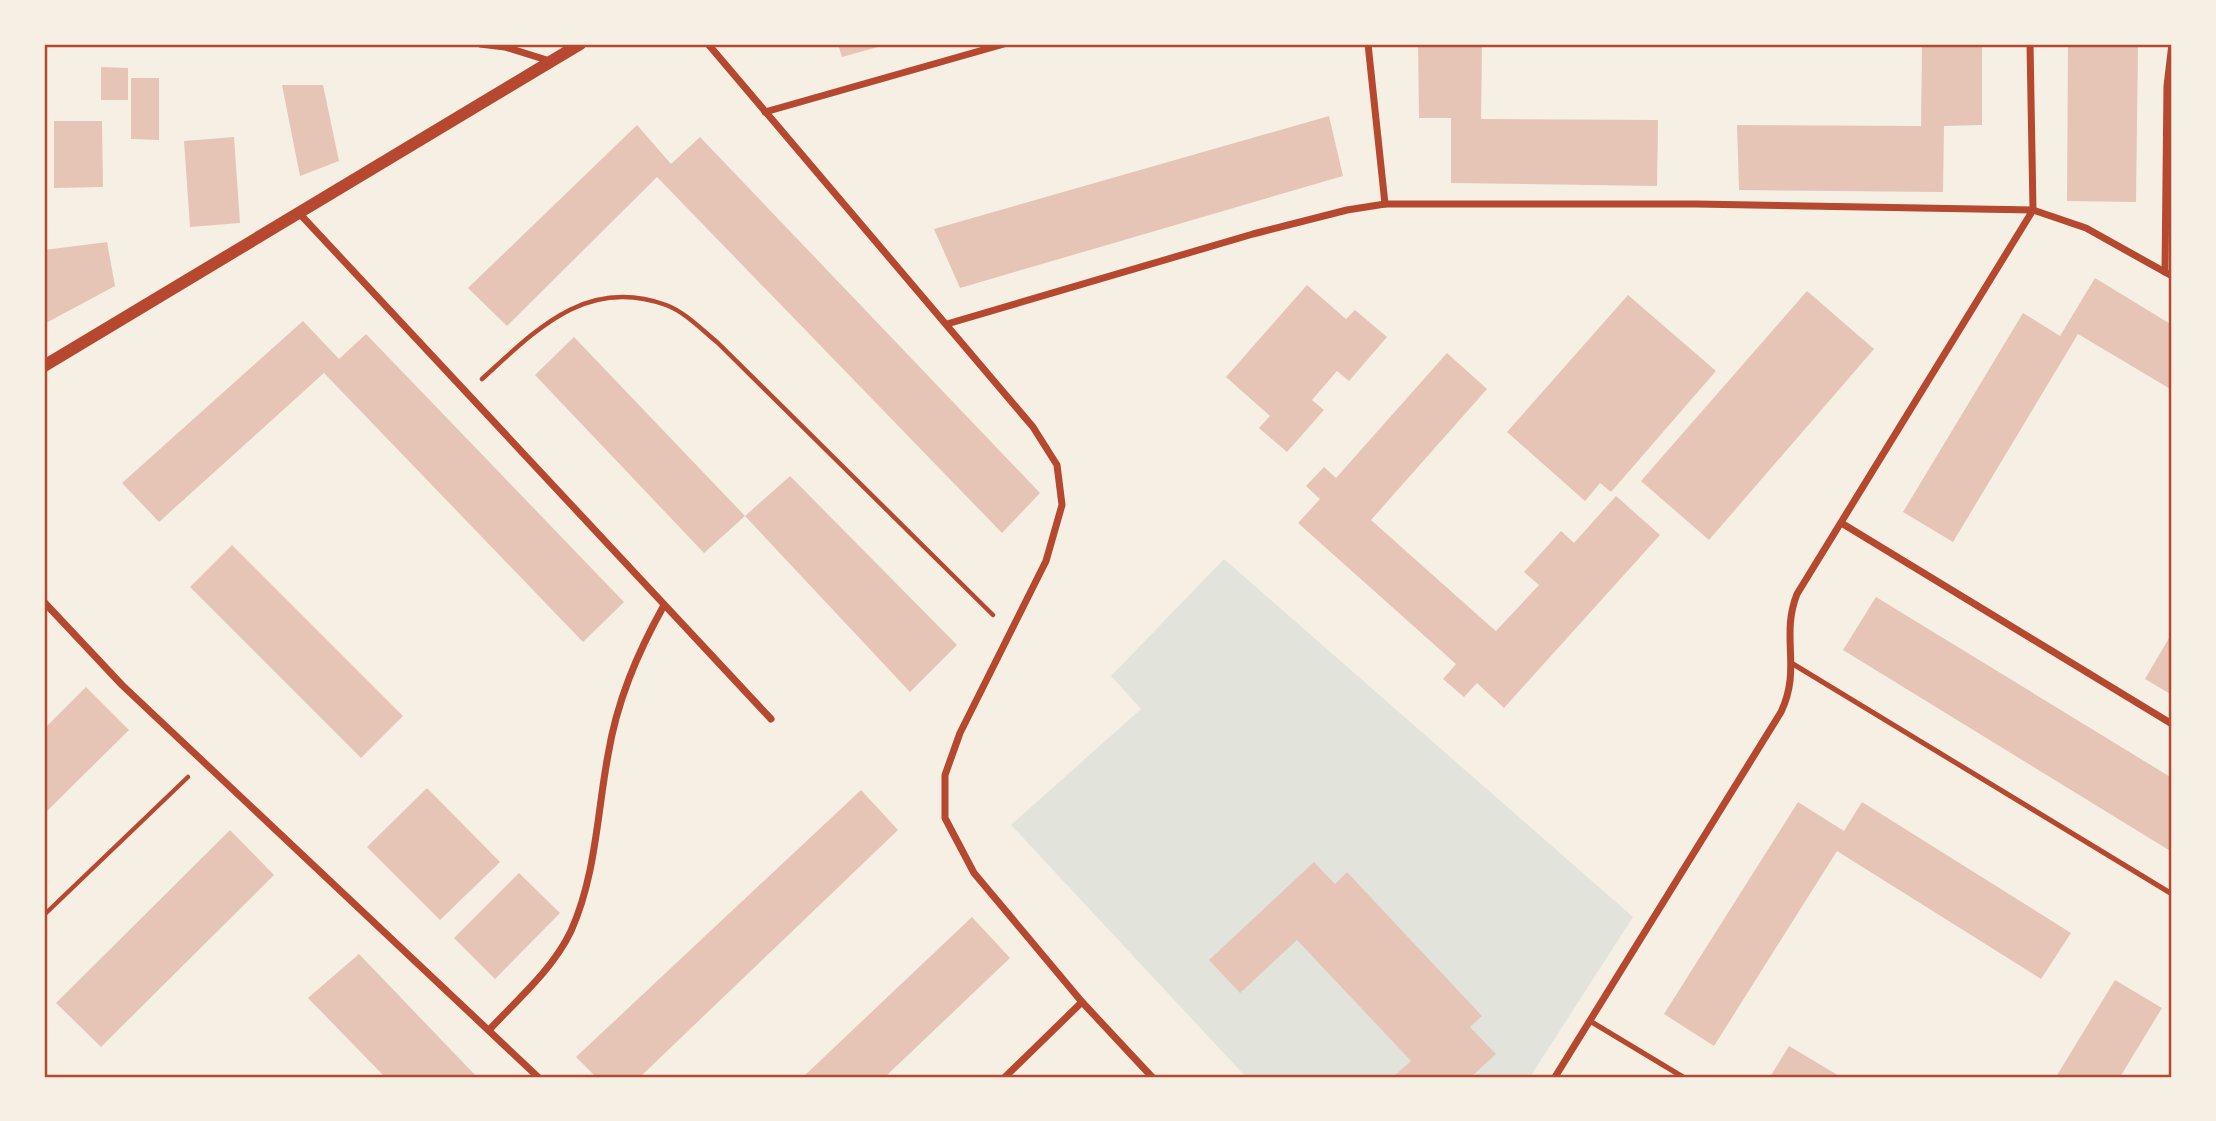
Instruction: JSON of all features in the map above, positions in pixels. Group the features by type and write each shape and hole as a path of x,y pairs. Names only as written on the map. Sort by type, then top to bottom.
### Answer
{"street":[{"path":"480,44 505,47 550,61"},
{"path":"44,366 580,44"},
{"path":"708,44 1034,427 1057,465 1062,505 1057,527 1046,561 960,733 945,775 945,818 957,846 982,883 1082,1002 1152,1077"},
{"path":"765,112 1004,44"},
{"path":"1368,44 1385,205"},
{"path":"1555,1077 1781,712 1788,698 1793,664 1788,625 1797,594 1843,524 2033,210 2030,44"},
{"path":"947,324 1253,234 1346,210 1385,205 1696,204 2033,210 2086,229 2168,274 2167,72 2172,44"},
{"path":"298,212 663,607 771,719"},
{"path":"1843,524 2172,724"},
{"path":"44,602 94,657 538,1077"},
{"path":"490,1029 555,958 570,932 593,856 616,716 640,648 663,607"},
{"path":"1005,1077 1082,1002"}],"lane":[{"path":"1793,664 2172,894"},
{"path":"1590,1021 1683,1077"}],"path":[{"path":"466,393 536,330 564,310 592,300 629,297 667,305 718,343 1011,632"},
{"path":"44,915 204,762"}],"shaded area":[{"path":"1224,559 1633,917 1530,1077 1246,1077 1011,825 1141,709 1111,676"}],"building":[{"path":"838,44 885,44 885,45 842,57"},
{"path":"1418,44 1482,44 1481,119 1658,120 1657,186 1451,183 1451,118 1419,118"},
{"path":"1922,44 1982,44 1982,125 1944,126 1943,192 1739,190 1737,125 1921,126"},
{"path":"2068,44 2138,44 2136,202 2067,201"},
{"path":"101,67 128,68 128,100 101,100"},
{"path":"131,78 159,78 159,140 131,139"},
{"path":"282,85 323,85 339,161 300,176"},
{"path":"1329,116 1343,176 960,288 934,229"},
{"path":"54,121 102,121 103,187 54,188"},
{"path":"637,125 671,164 700,137 1040,493 1002,533 657,177 507,326 468,288"},
{"path":"234,137 240,223 190,227 184,141"},
{"path":"107,242 115,286 44,324 44,250"},
{"path":"2095,278 2172,325 2172,390 2078,334 1953,542 1903,512 2023,313 2060,336"},
{"path":"1307,285 1346,319 1355,310 1387,337 1349,381 1337,371 1312,400 1324,410 1287,452 1259,428 1270,416 1226,377"},
{"path":"1807,291 1874,349 1709,540 1641,481"},
{"path":"1628,295 1716,371 1611,492 1600,483 1585,501 1507,432"},
{"path":"303,321 339,359 366,334 624,602 583,642 324,373 159,522 122,483"},
{"path":"574,337 745,516 704,553 535,375"},
{"path":"1447,353 1487,389 1371,520 1490,626 1496,631 1539,585 1524,572 1561,531 1574,543 1616,496 1660,535 1504,708 1477,683 1464,697 1443,679 1456,664 1298,523 1320,499 1306,486 1324,467 1336,478"},
{"path":"790,476 957,645 910,692 745,516"},
{"path":"232,545 403,716 361,758 190,587"},
{"path":"1876,597 2172,778 2172,852 1843,650"},
{"path":"2172,633 2172,695 2145,679"},
{"path":"86,687 129,730 44,814 44,729"},
{"path":"427,788 500,862 440,920 367,847"},
{"path":"861,790 898,830 640,1077 596,1077 576,1057"},
{"path":"1798,802 1844,831 1862,802 2071,933 2041,979 1837,851 1714,1046 1664,1014"},
{"path":"230,830 274,875 101,1047 56,1003"},
{"path":"1314,862 1335,884 1347,872 1482,1016 1470,1027 1496,1054 1471,1077 1393,1077 1411,1061 1297,940 1240,993 1209,960"},
{"path":"519,873 560,913 495,979 454,938"},
{"path":"972,917 1010,958 885,1077 803,1077"},
{"path":"359,954 477,1077 385,1077 308,998"},
{"path":"2115,980 2162,1008 2120,1077 2056,1077"},
{"path":"1789,1046 1841,1077 1770,1077"}]}
